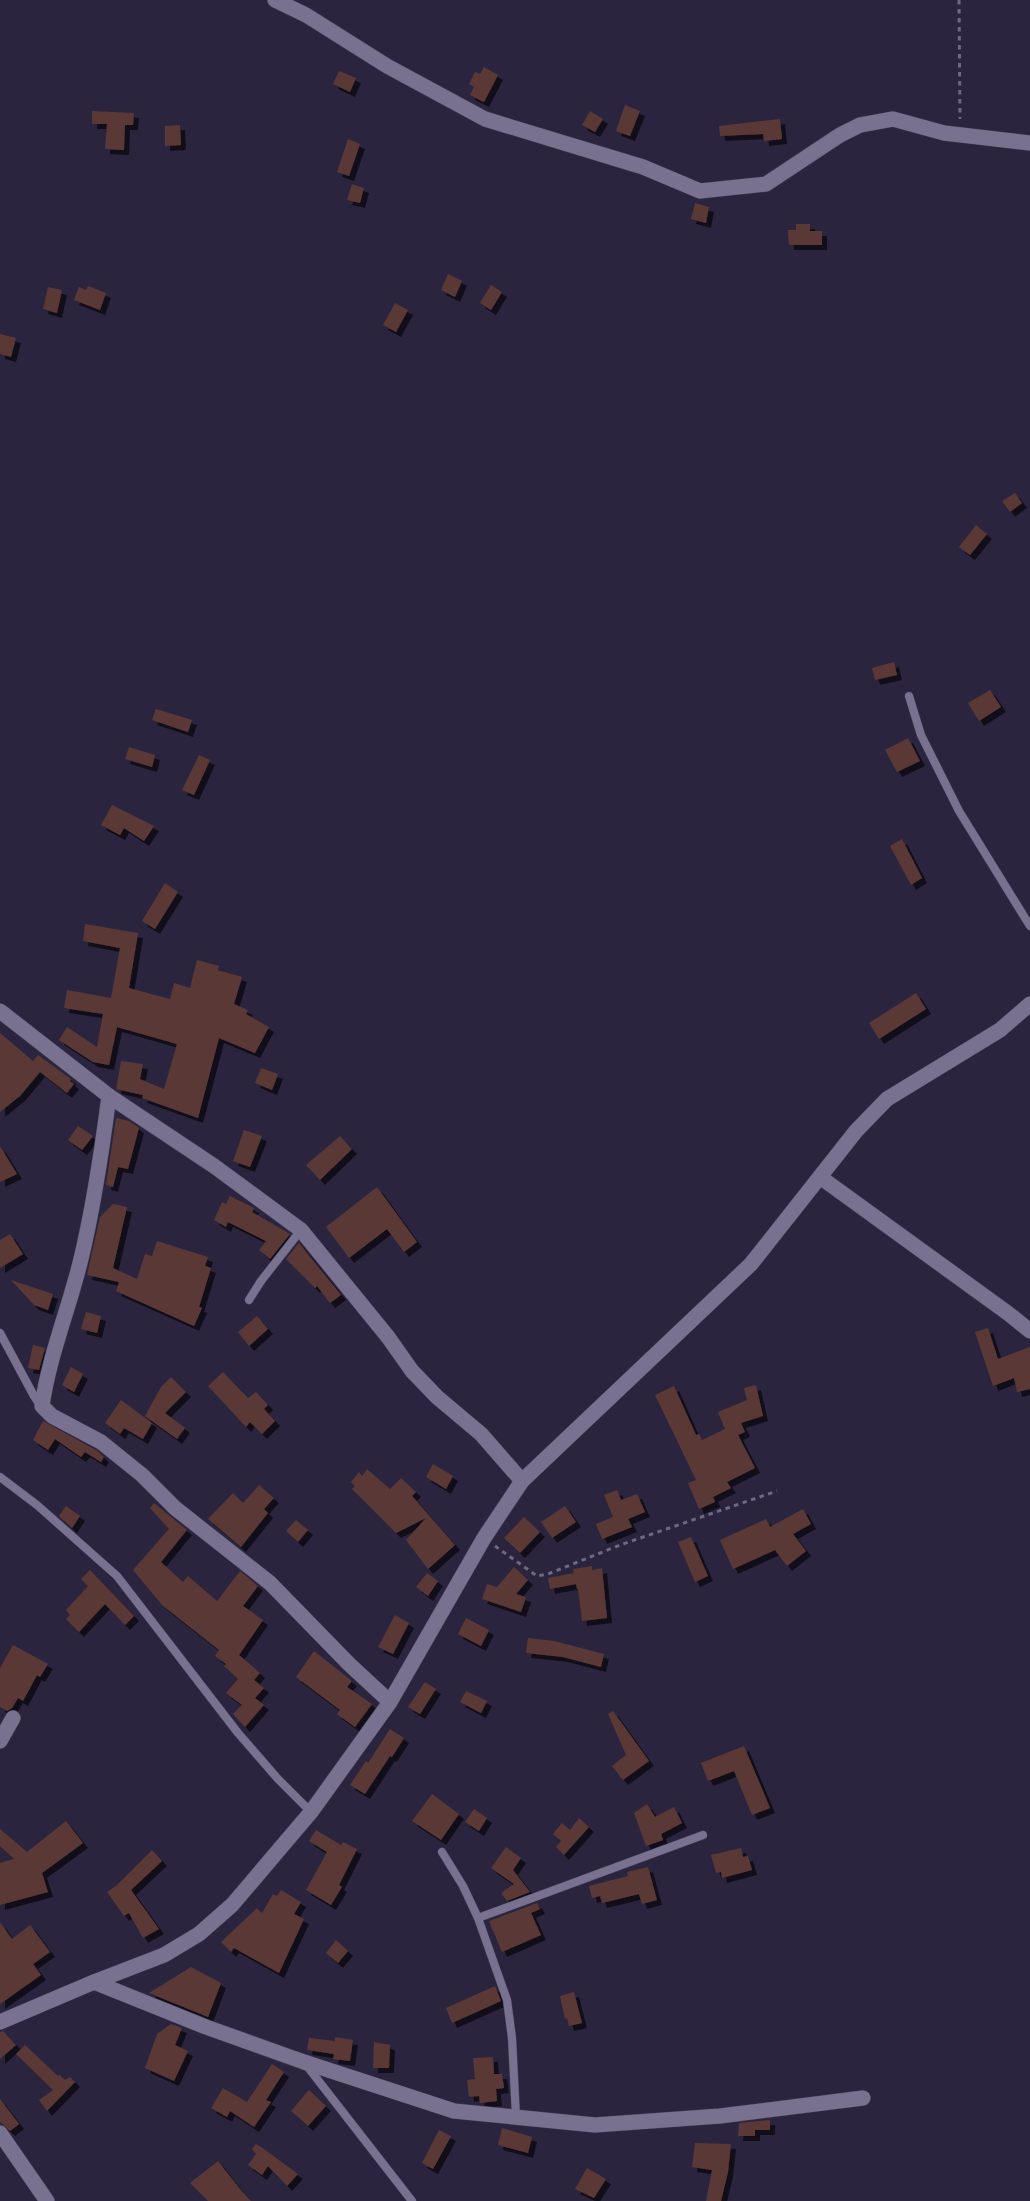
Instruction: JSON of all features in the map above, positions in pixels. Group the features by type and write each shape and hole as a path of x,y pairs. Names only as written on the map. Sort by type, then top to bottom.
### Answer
{"street":[{"path":"275,0 306,15 387,66 485,119 643,167 700,191 766,184 840,135 860,125 893,119 960,136 1030,143"},
{"path":"0,2022 164,1955 199,1934 232,1905 311,1812 390,1702 484,1538 522,1481 751,1264 856,1131 887,1098 1000,1030 1030,1005"},
{"path":"0,1011 109,1096 214,1166 301,1230 388,1337 412,1371 437,1397 481,1434 522,1481"},
{"path":"109,1096 100,1165 81,1259 46,1374 42,1406 52,1416 101,1442 142,1475 175,1508 270,1583 349,1664 390,1702"},
{"path":"820,1177 1030,1331"},
{"path":"0,1742 13,1718"},
{"path":"94,1982 304,2062 454,2111 595,2125 720,2116 863,2098"},
{"path":"0,2133 48,2201"}],"lane":[{"path":"909,696 921,735 959,811 1030,926"},
{"path":"249,1300 301,1230"},
{"path":"0,1333 34,1396 42,1406"},
{"path":"0,1476 37,1505 117,1576 238,1733 278,1779 311,1812"},
{"path":"478,1918 703,1835"},
{"path":"442,1852 478,1918 507,2000 512,2037 516,2117"},
{"path":"304,2062 412,2201"}],"path":[{"path":"959,0 960,136"},
{"path":"484,1538 537,1576 777,1491"}],"building":[{"path":"484,67 498,75 484,102 470,95 474,87 469,84 475,72 480,74"},
{"path":"339,71 356,78 350,92 333,84"},
{"path":"625,105 640,111 630,136 616,131"},
{"path":"92,111 134,113 133,125 125,125 124,150 105,149 107,124 92,124"},
{"path":"590,111 603,119 595,132 582,125"},
{"path":"780,119 782,139 764,141 763,134 720,136 719,126"},
{"path":"180,125 181,145 165,146 165,126"},
{"path":"348,139 360,144 349,176 337,172"},
{"path":"352,184 364,188 360,203 347,200"},
{"path":"695,203 709,207 706,223 691,219"},
{"path":"796,224 810,224 810,231 822,231 822,245 789,245 788,230 796,230"},
{"path":"448,274 462,281 455,297 441,290"},
{"path":"491,285 502,292 491,310 480,303"},
{"path":"88,286 106,293 100,310 74,300 79,287 86,290"},
{"path":"48,287 62,290 57,313 43,309"},
{"path":"395,303 408,310 396,332 383,325"},
{"path":"0,334 16,338 11,357 0,354"},
{"path":"1015,493 1022,503 1010,512 1002,501"},
{"path":"976,525 987,534 970,555 959,547"},
{"path":"894,662 897,675 875,680 872,668"},
{"path":"990,690 1001,707 979,721 968,703"},
{"path":"156,709 192,720 188,732 152,720"},
{"path":"908,738 920,761 897,772 885,750"},
{"path":"129,747 155,755 152,767 125,759"},
{"path":"199,755 210,760 194,795 182,790"},
{"path":"112,805 154,826 144,841 124,828 120,835 101,825"},
{"path":"902,839 922,878 911,885 890,846"},
{"path":"165,883 178,892 155,929 142,921"},
{"path":"85,924 138,933 129,988 170,999 174,983 190,988 197,960 219,966 218,970 242,977 234,1004 248,1010 246,1014 269,1027 255,1053 219,1038 198,1118 142,1098 143,1095 116,1089 121,1061 143,1064 140,1079 164,1089 177,1044 117,1027 109,1065 93,1062 59,1040 67,1027 97,1047 103,1014 64,1008 67,990 111,998 120,948 83,941"},
{"path":"916,993 926,1009 879,1039 869,1023"},
{"path":"0,1033 33,1061 38,1055 71,1079 70,1081 74,1084 67,1093 40,1072 20,1096 0,1112"},
{"path":"261,1068 278,1074 272,1090 255,1083"},
{"path":"116,1118 129,1121 139,1128 128,1169 118,1167 113,1187 106,1185"},
{"path":"78,1126 93,1136 82,1150 68,1140"},
{"path":"244,1130 262,1136 250,1167 233,1161"},
{"path":"340,1136 352,1149 320,1180 306,1165"},
{"path":"0,1146 17,1174 0,1182"},
{"path":"377,1187 417,1242 404,1252 387,1229 349,1258 326,1227"},
{"path":"230,1196 254,1208 252,1212 290,1234 270,1259 259,1250 266,1241 228,1222 226,1227 214,1220 222,1202 226,1204"},
{"path":"113,1204 127,1207 113,1268 137,1279 145,1254 152,1256 157,1241 208,1257 205,1266 211,1268 199,1307 202,1308 194,1326 116,1291 119,1282 87,1275 100,1217"},
{"path":"10,1234 23,1254 0,1268 0,1240"},
{"path":"299,1243 341,1295 330,1303 317,1286 315,1288 286,1259"},
{"path":"11,1280 53,1294 48,1310 34,1305"},
{"path":"86,1312 101,1316 97,1333 81,1329"},
{"path":"257,1316 268,1329 249,1346 238,1332"},
{"path":"988,1328 998,1359 1030,1347 1030,1389 1017,1392 1014,1378 993,1386 975,1332"},
{"path":"33,1345 45,1348 39,1370 28,1368"},
{"path":"71,1367 83,1374 74,1392 62,1385"},
{"path":"223,1372 248,1398 256,1392 268,1405 264,1409 275,1421 262,1434 250,1422 246,1427 208,1386"},
{"path":"171,1377 186,1392 165,1413 185,1428 177,1439 145,1416 161,1387"},
{"path":"756,1385 763,1416 741,1423 745,1432 738,1435 755,1468 727,1482 731,1488 713,1497 715,1502 699,1509 688,1483 696,1480 655,1395 674,1386 696,1435 699,1434 702,1440 725,1429 718,1412 747,1400 744,1388"},
{"path":"121,1400 152,1423 143,1439 124,1428 120,1434 105,1423"},
{"path":"43,1421 96,1450 104,1457 101,1462 85,1452 81,1457 55,1439 48,1450 33,1440"},
{"path":"433,1464 453,1476 446,1489 426,1477"},
{"path":"367,1469 390,1489 401,1478 416,1492 412,1496 455,1545 428,1569 406,1540 426,1518 396,1533 352,1489 355,1486 351,1482 359,1472 362,1476"},
{"path":"259,1485 274,1498 264,1509 268,1513 241,1547 208,1519 233,1493 243,1503"},
{"path":"617,1490 621,1500 637,1494 645,1512 628,1519 632,1527 602,1539 596,1524 613,1517 604,1495"},
{"path":"154,1503 187,1530 161,1562 183,1582 188,1576 217,1601 240,1571 258,1586 243,1606 263,1620 239,1655 260,1673 254,1680 264,1688 255,1698 264,1705 245,1727 233,1714 242,1705 226,1693 238,1679 224,1666 226,1664 215,1656 219,1650 162,1605 133,1570 169,1529 150,1508"},
{"path":"66,1506 80,1516 72,1528 59,1516"},
{"path":"565,1506 576,1522 552,1538 541,1522"},
{"path":"803,1509 811,1524 793,1534 806,1551 787,1566 775,1550 733,1569 720,1540 766,1519 770,1527"},
{"path":"524,1517 540,1532 520,1553 504,1538"},
{"path":"296,1520 308,1530 298,1542 286,1531"},
{"path":"691,1537 708,1576 695,1582 678,1542"},
{"path":"592,1566 592,1570 602,1568 607,1618 582,1621 576,1584 550,1589 548,1578 574,1573 573,1569"},
{"path":"514,1567 528,1580 516,1594 526,1597 521,1612 482,1599 487,1584 497,1587"},
{"path":"90,1570 134,1616 125,1625 105,1604 79,1632 66,1619 70,1615 66,1610 88,1586 81,1579"},
{"path":"427,1573 438,1581 428,1596 416,1587"},
{"path":"395,1615 409,1623 393,1654 378,1647"},
{"path":"466,1618 489,1630 481,1646 458,1634"},
{"path":"528,1638 554,1641 604,1654 601,1667 563,1657 526,1653"},
{"path":"13,1645 48,1664 40,1677 37,1675 23,1701 18,1698 12,1708 7,1711 0,1707 0,1668"},
{"path":"314,1651 352,1681 347,1687 372,1704 355,1727 337,1714 340,1710 296,1677"},
{"path":"425,1682 436,1689 420,1714 408,1707"},
{"path":"466,1691 487,1701 481,1713 460,1702"},
{"path":"613,1711 649,1761 623,1780 612,1766 626,1755 608,1714"},
{"path":"390,1729 404,1738 365,1794 350,1785 366,1761 368,1763"},
{"path":"744,1746 770,1808 752,1815 734,1771 708,1781 701,1763"},
{"path":"432,1794 459,1814 441,1840 412,1821"},
{"path":"647,1804 655,1817 674,1807 682,1823 661,1834 663,1840 646,1846 634,1813"},
{"path":"474,1809 487,1818 479,1831 465,1822"},
{"path":"579,1818 589,1827 564,1855 556,1847 561,1841 553,1834 562,1823 570,1830"},
{"path":"66,1821 83,1843 42,1873 48,1892 0,1905 0,1863 14,1859 0,1846 0,1829 27,1852"},
{"path":"316,1830 341,1845 343,1842 357,1849 339,1885 342,1887 331,1905 306,1890 327,1852 309,1841"},
{"path":"506,1847 521,1858 513,1870 530,1892 507,1901 501,1893 514,1884 491,1868"},
{"path":"741,1848 743,1857 748,1856 752,1870 722,1878 721,1872 716,1873 711,1855"},
{"path":"152,1850 162,1861 131,1890 159,1929 143,1938 129,1913 124,1916 107,1892"},
{"path":"648,1867 657,1900 642,1904 639,1894 602,1903 600,1896 592,1898 589,1886 628,1876 627,1872"},
{"path":"281,1890 301,1902 294,1914 304,1919 279,1973 234,1948 231,1952 221,1942 257,1908 262,1913 273,1894 277,1896"},
{"path":"537,1903 540,1909 531,1913 541,1935 502,1952 489,1921"},
{"path":"0,1922 12,1939 30,1925 50,1952 33,1964 41,1975 0,2004"},
{"path":"336,1940 348,1951 338,1963 326,1953"},
{"path":"191,1967 221,1983 208,2017 149,1993"},
{"path":"495,1986 501,2001 452,2023 446,2008"},
{"path":"574,1992 582,2023 569,2026 567,2018 565,2019 560,1996"},
{"path":"171,2024 182,2028 175,2045 188,2051 174,2081 145,2068 157,2034"},
{"path":"3,2031 16,2045 0,2059 0,2032"},
{"path":"335,2037 353,2040 350,2061 333,2059 334,2054 307,2050 309,2038 335,2041"},
{"path":"374,2042 390,2045 389,2068 373,2068"},
{"path":"25,2045 58,2076 60,2075 65,2080 70,2077 75,2082 47,2111 39,2100 53,2090 16,2054"},
{"path":"493,2057 494,2074 502,2074 504,2088 496,2089 497,2101 480,2103 479,2096 469,2097 467,2080 475,2079 473,2058"},
{"path":"272,2064 284,2072 266,2100 271,2102 254,2127 230,2111 227,2117 211,2108 223,2088 247,2102"},
{"path":"309,2090 326,2106 308,2126 291,2111"},
{"path":"0,2099 19,2124 10,2131 0,2122"},
{"path":"770,2120 770,2130 755,2130 755,2136 738,2136 739,2123"},
{"path":"502,2128 532,2137 528,2153 498,2145"},
{"path":"439,2130 451,2136 433,2169 422,2163"},
{"path":"695,2143 731,2144 728,2172 721,2201 706,2201 712,2170 692,2167"},
{"path":"256,2144 298,2174 287,2186 268,2166 262,2175 248,2165 256,2154 252,2149"},
{"path":"218,2161 251,2201 208,2201 190,2183"},
{"path":"587,2168 606,2179 594,2198 575,2189"}]}
